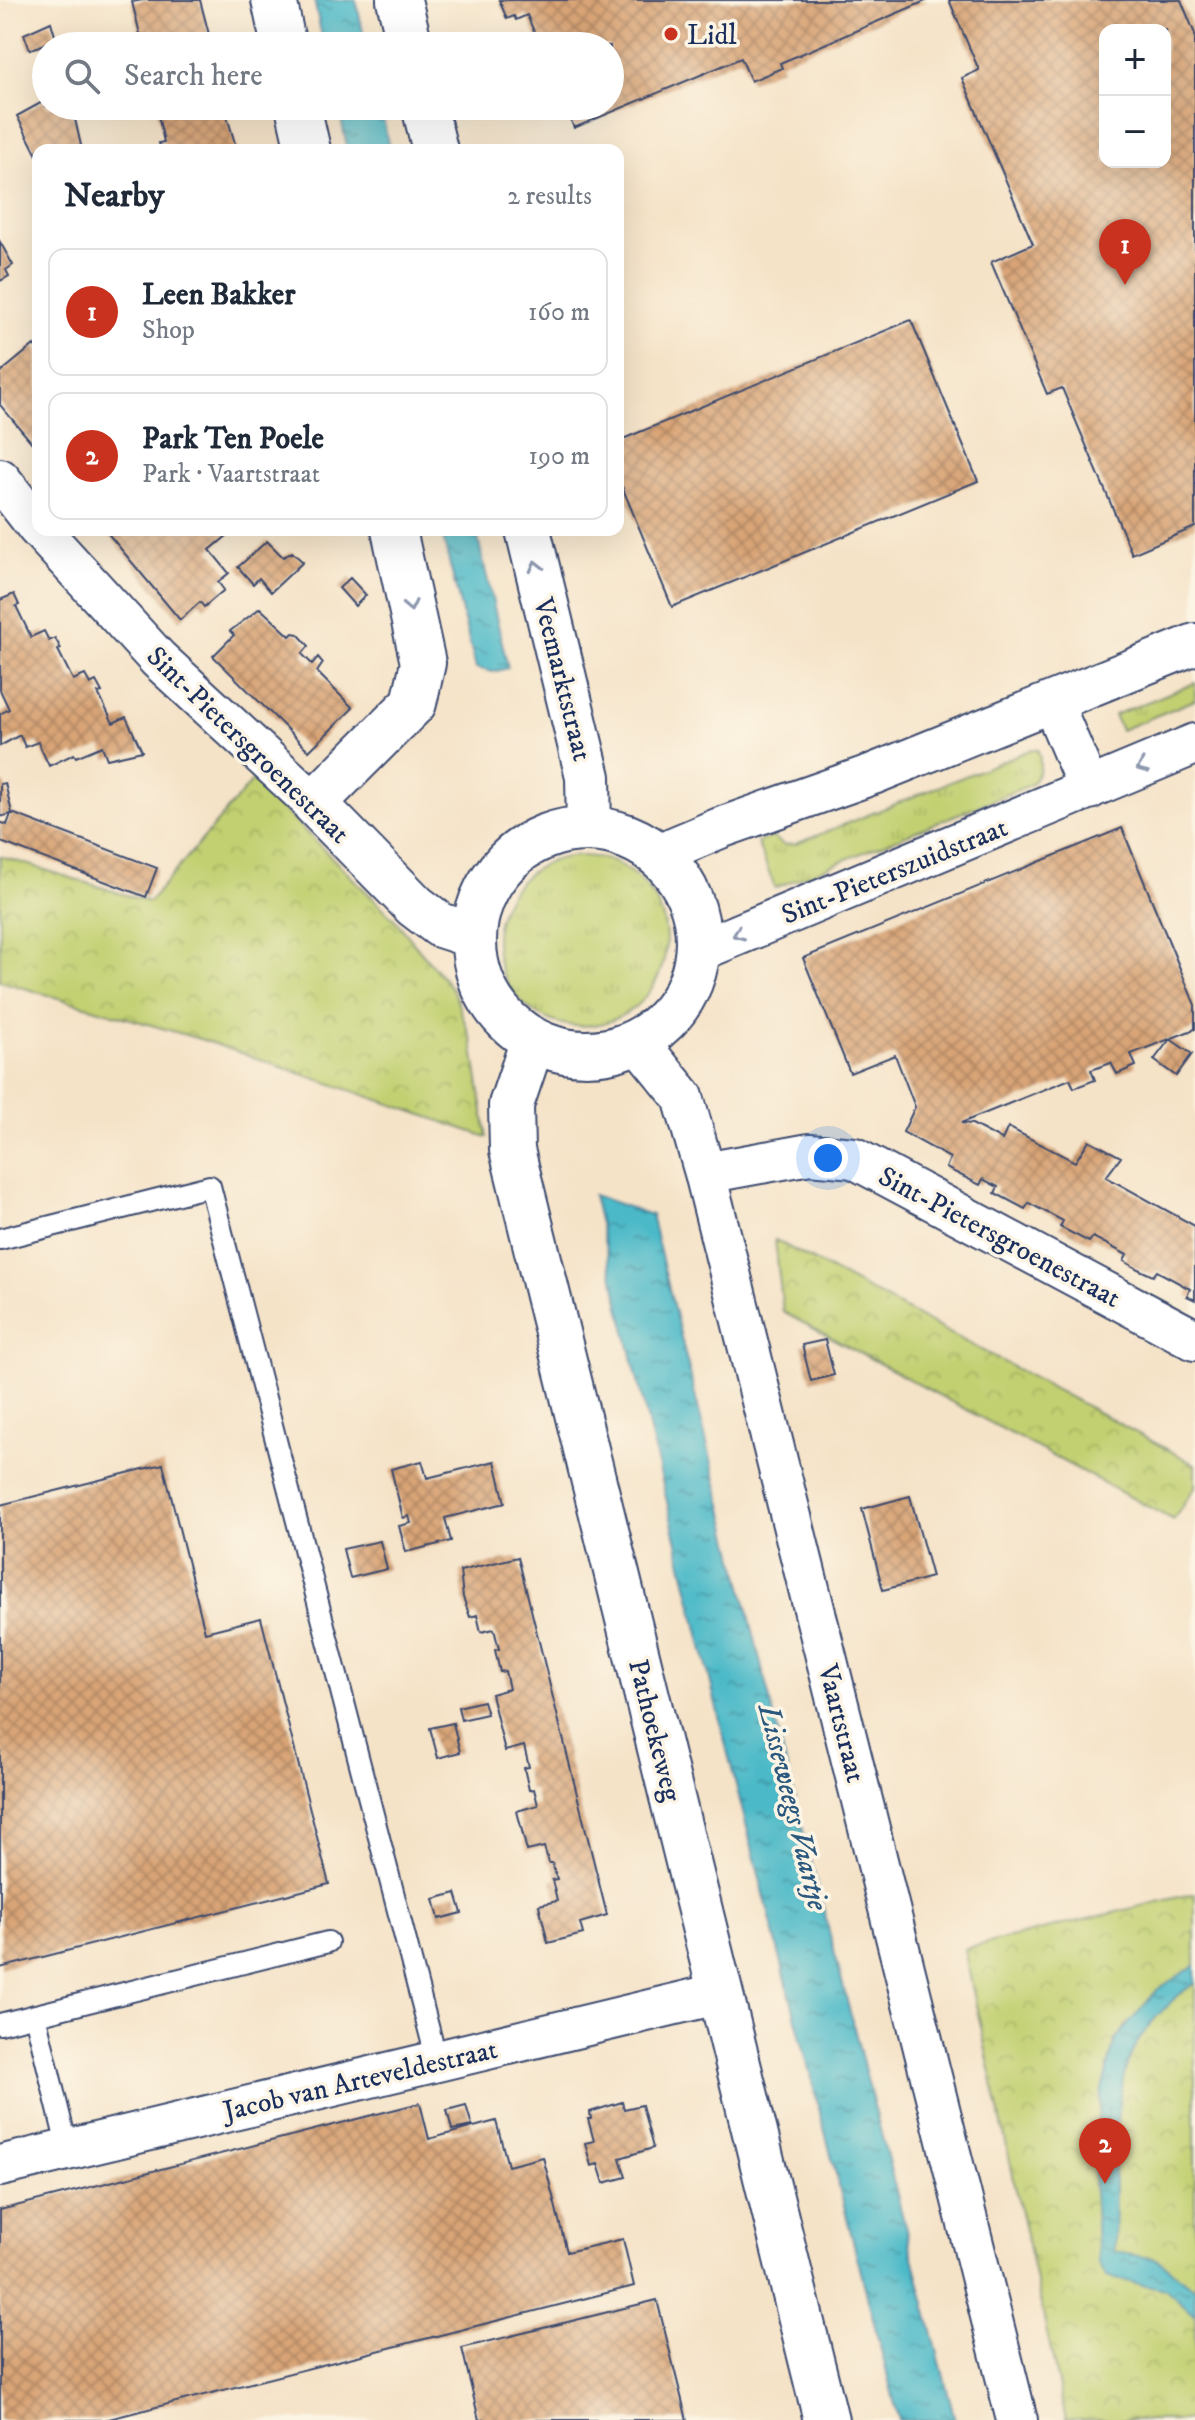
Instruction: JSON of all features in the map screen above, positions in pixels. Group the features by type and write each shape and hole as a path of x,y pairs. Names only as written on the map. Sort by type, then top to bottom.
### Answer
{"main road":[{"path":"274,0 281,32"},
{"path":"399,0 407,32"},
{"path":"301,120 307,144"},
{"path":"428,120 434,144"},
{"path":"314,803 414,703 423,663 395,536"},
{"name":"Veemarktstraat","path":"529,536 588,777 589,828"},
{"name":"Sint-Pietersgroenestraat","path":"314,803 415,906 440,925 474,936"},
{"path":"589,828 626,836 658,854 682,882 696,915 699,951 688,990 665,1022 637,1041 602,1052 567,1052 533,1040 507,1021 488,997 476,967 474,936 480,902 497,872 523,848 554,833 589,828"},
{"name":"Pathoekeweg","path":"533,1040 511,1105 512,1150 826,2420"}],"street":[{"name":"Sint-Pietersgroenestraat","path":"0,479 32,520"},
{"name":"Sint-Pietersgroenestraat","path":"45,536 158,659 314,803"},
{"path":"658,854 720,828 873,774 1195,644"},
{"path":"1052,702 1089,789"},
{"name":"Sint-Pieterszuidstraat","path":"699,951 1195,744"},
{"name":"Vaartstraat","path":"637,1041 683,1097 705,1173 1017,2420"},
{"name":"Sint-Pietersgroenestraat","path":"705,1173 810,1154 854,1158 1195,1340"},
{"name":"Jacob van Arteveldestraat","path":"0,2166 721,1993"}],"lane":[{"path":"0,1239 210,1186 437,2061"},
{"path":"0,2024 328,1942"},
{"path":"35,2015 68,2150"}],"green space":[{"path":"1195,683 1195,700 1121,730 1114,715"},
{"path":"1032,749 1038,750 1040,765 1030,785 775,888 757,842 772,837 784,845 796,844"},
{"path":"253,780 395,920 453,990 472,1042 487,1137 203,1040 0,981 0,856 149,902"},
{"path":"581,856 613,863 641,881 659,909 666,941 659,973 641,1001 613,1019 581,1026 549,1019 521,1001 503,973 496,941 503,909 521,881 549,863"},
{"path":"775,1240 1195,1464 1195,1488 1173,1520 783,1312"},
{"path":"1195,1893 1195,2420 1066,2420 964,1949"}],"water":[{"path":"314,0 356,0 363,32 321,32"},
{"path":"341,120 383,120 389,144 347,144"},
{"path":"443,536 477,536 508,668 493,672 476,668"},
{"name":"Lisseweegs Vaartje","path":"593,1195 651,1215 779,1737 955,2420 899,2420 727,1750"},
{"path":"1195,1965 1195,1983 1156,2018 1139,2039 1128,2062 1119,2105 1115,2155 1114,2252 1157,2259 1195,2289 1195,2315 1166,2289 1106,2277 1098,2261 1094,2192 1095,2142 1101,2093 1115,2040 1158,1989"}],"building":[{"path":"200,0 208,32 140,32 132,2"},
{"path":"499,0 928,0 780,63 782,68 751,81 741,58 624,107 624,32 534,32 527,15 516,20 514,16 507,19"},
{"path":"949,0 1181,0 1195,34 1195,527 1132,554 1062,388 1047,394 991,262 1033,244 962,78 979,70"},
{"path":"51,22 54,32 32,32 30,50 24,34"},
{"path":"32,108 32,120 75,120 81,144 32,145 17,116"},
{"path":"159,120 228,120 235,144 159,144 164,142"},
{"path":"571,120 593,120 574,128"},
{"path":"0,242 13,265 6,270 9,276 0,281"},
{"path":"911,320 978,481 672,607 624,491 624,439"},
{"path":"32,347 32,443 0,405 0,373"},
{"path":"110,536 227,536 210,550 229,573 218,582 224,590 204,607 200,602 180,620"},
{"path":"267,541 283,557 292,552 303,562 271,592 259,578 253,584 238,567"},
{"path":"350,578 366,595 355,606 339,588"},
{"path":"14,594 19,605 16,606 31,637 44,631 49,641 55,638 73,680 85,675 90,684 96,681 102,692 98,693 113,723 126,717 142,751 107,759 102,746 76,757 74,754 49,766 38,742 25,747 20,735 0,746 0,714 9,709 0,690 0,600"},
{"path":"260,608 290,636 298,634 309,646 302,654 312,664 318,657 323,663 317,672 353,708 309,751 213,656 234,635 230,631"},
{"path":"5,783 12,813 157,868 146,897 1,842 0,822 7,825 11,814 0,817 0,784"},
{"path":"1122,828 1195,1005 1195,1029 1131,1054 1136,1066 1117,1074 1111,1063 1091,1070 1095,1080 1074,1088 1070,1079 961,1123 972,1124 1002,1140 1008,1127 1075,1162 1089,1140 1121,1157 1106,1177 1195,1226 1195,1300 1187,1296 1190,1289 1157,1271 1153,1276 1138,1269 1124,1261 1127,1255 1093,1237 1089,1242 1060,1227 1063,1221 1029,1203 1025,1209 995,1193 998,1187 983,1179 980,1185 946,1168 950,1158 903,1132 915,1107 895,1055 850,1073 803,958"},
{"path":"1170,1039 1192,1054 1176,1076 1154,1060"},
{"path":"825,1340 834,1375 811,1381 802,1345"},
{"path":"422,1461 427,1478 495,1461 505,1503 445,1518 451,1541 406,1552 399,1526 411,1523 409,1516 403,1518 391,1469"},
{"path":"163,1464 205,1632 261,1618 329,1884 0,1968 0,1505"},
{"path":"910,1496 932,1577 883,1590 862,1509"},
{"path":"380,1541 387,1569 350,1578 343,1549"},
{"path":"518,1557 607,1915 580,1923 583,1934 548,1943 539,1905 557,1901 552,1880 557,1879 544,1847 527,1851 517,1811 538,1805 534,1789 529,1790 524,1768 529,1767 524,1746 505,1751 491,1694 509,1689 505,1671 500,1672 494,1629 481,1632 477,1615 470,1617 463,1597 460,1571"},
{"path":"483,1701 487,1714 461,1720 458,1707"},
{"path":"453,1723 460,1752 438,1758 430,1728"},
{"path":"456,1893 462,1913 439,1919 434,1899"},
{"path":"622,2102 624,2109 642,2105 653,2148 620,2158 626,2177 604,2183 598,2164 591,2166 585,2143 594,2141 588,2119 591,2119 590,2112"},
{"path":"420,2103 429,2139 496,2121 508,2166 543,2157 567,2252 623,2239 634,2286 105,2420 0,2420 0,2210"},
{"path":"466,2105 472,2126 452,2130 447,2110"},
{"path":"657,2300 687,2420 479,2420 462,2348"}],"place":[{"name":"Lidl","path":"671,34"},
{"name":"Leen Bakker","path":"1125,285"},
{"name":"Park Ten Poele","path":"1105,2184"}]}
